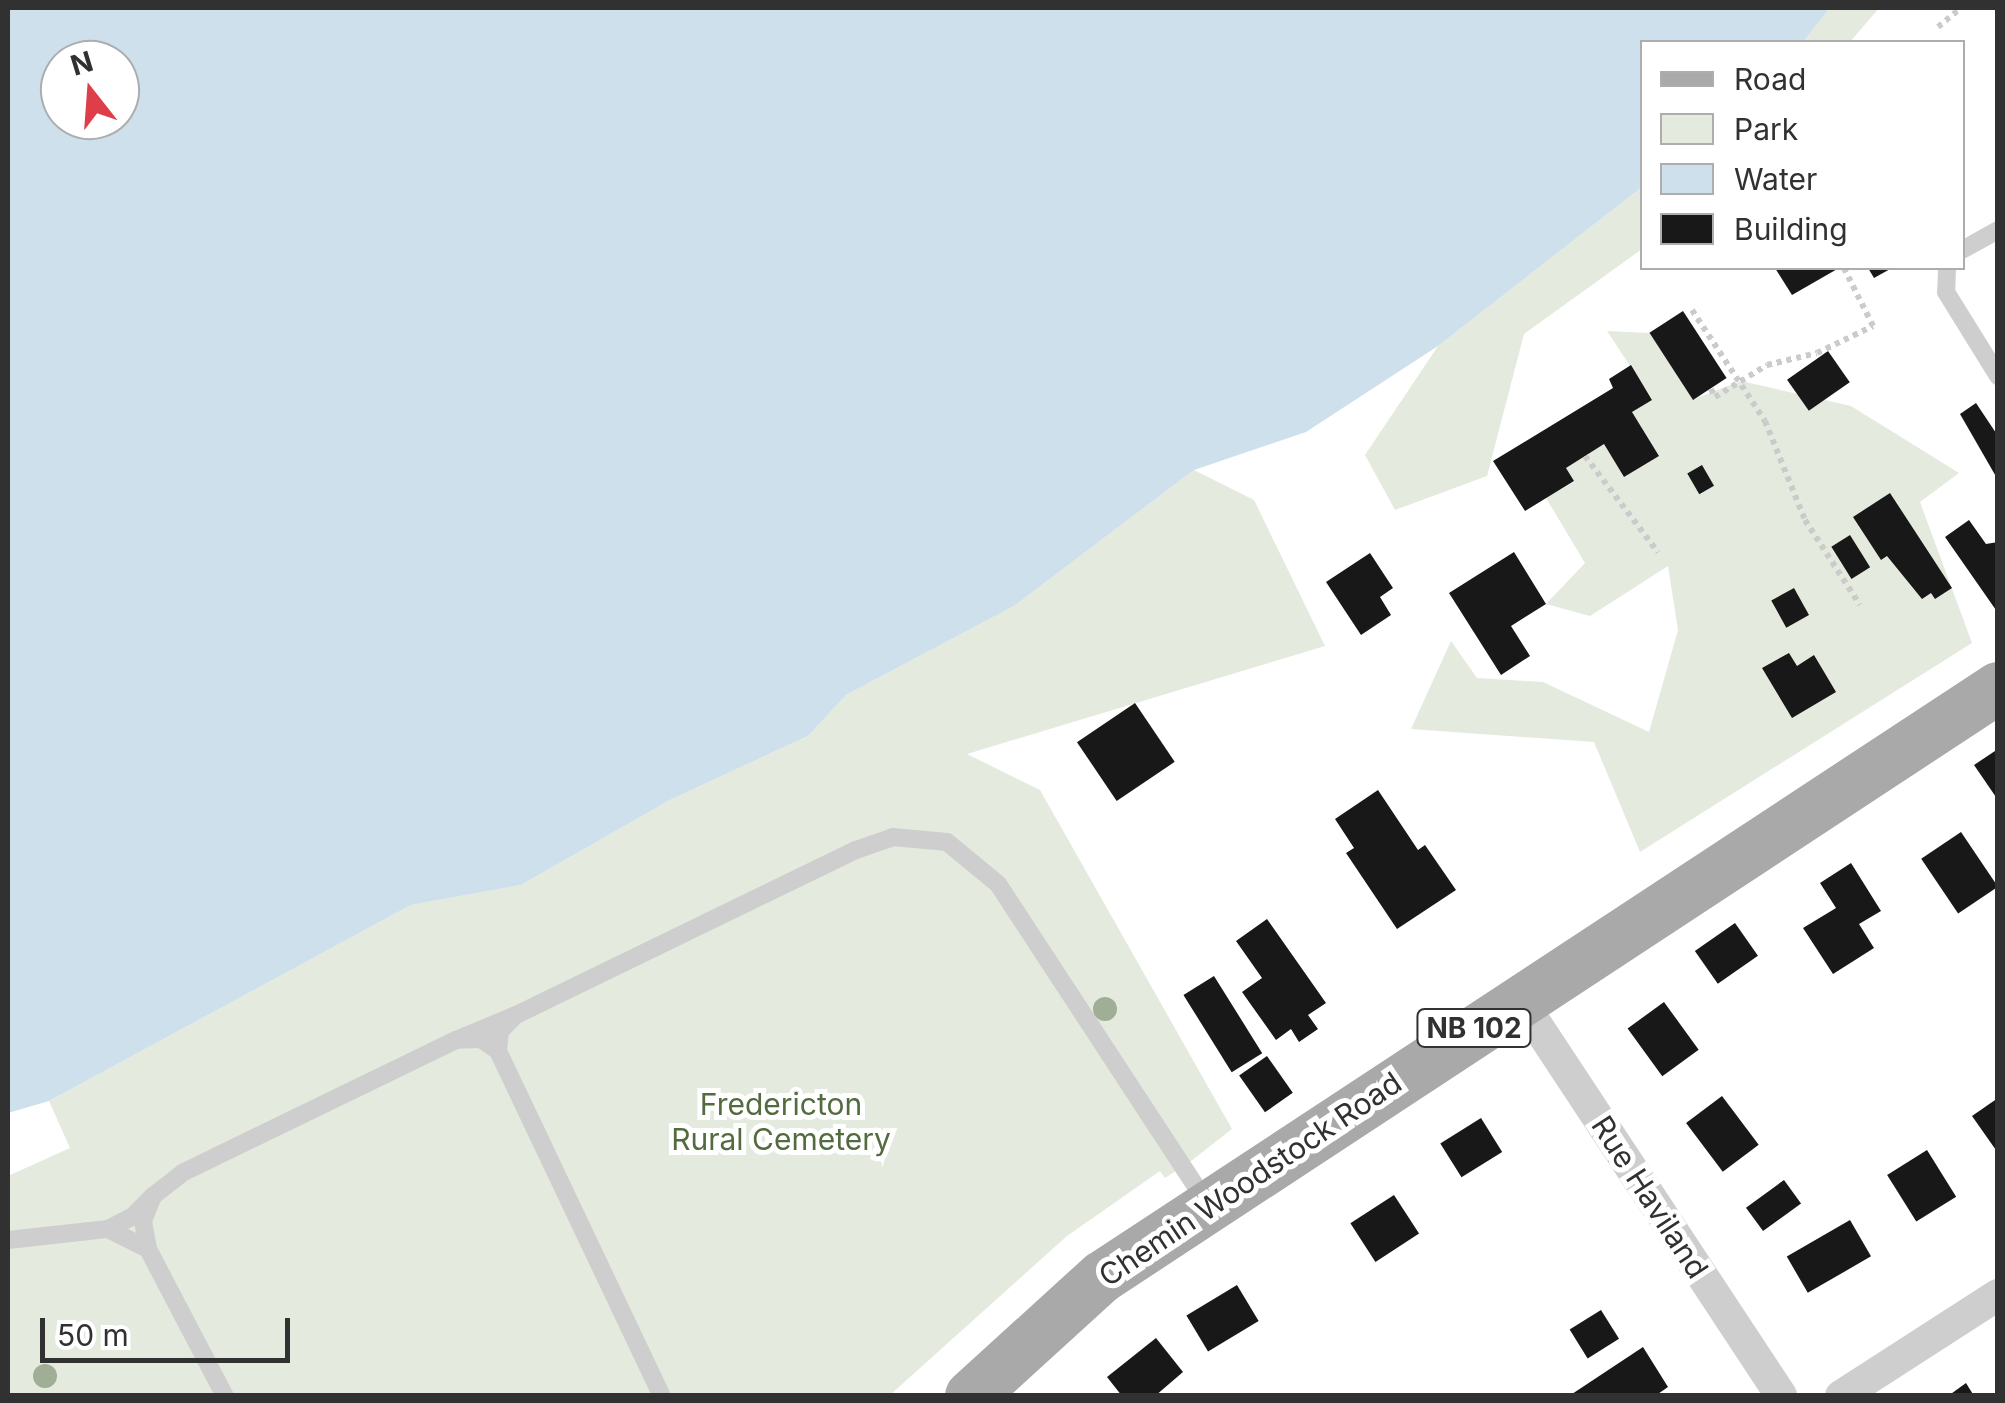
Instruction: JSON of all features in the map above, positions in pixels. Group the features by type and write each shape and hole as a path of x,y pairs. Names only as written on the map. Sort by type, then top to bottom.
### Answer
{"main road":[{"name":"Chemin Woodstock Road","path":"971,1396 1102,1277 1519,998 1998,688"}],"street":[{"name":"Rue Haviland","path":"1519,998 1781,1396"},
{"path":"1840,1396 1993,1308"}],"lane":[{"path":"1965,248 1998,230"},
{"path":"1947,270 1946,292 1998,376"},
{"path":"8,1240 108,1229 184,1172 856,850 893,836 947,842 998,884 1209,1206"},
{"path":"498,1051 500,1031 516,1015"},
{"path":"456,1040 481,1039 498,1051 662,1396"},
{"path":"154,1196 143,1221 148,1250 225,1396"},
{"path":"108,1229 148,1250"}],"path":[{"path":"1938,27 1961,8"},
{"path":"1710,389 1716,396 1741,381 1873,326 1845,270"},
{"path":"1692,310 1765,421 1804,520 1860,605"},
{"path":"1585,456 1658,552"}],"green space":[{"path":"1830,8 1879,8 1852,40 1805,40"},
{"path":"1640,189 1640,250 1524,334 1487,476 1395,510 1365,455 1438,346"},
{"path":"1607,331 1650,333 1694,399 1741,381 1851,406 1959,473 1920,502 1972,643 1640,852 1594,742 1411,729 1451,641 1477,678 1543,682 1649,732 1678,630 1668,566 1590,616 1546,604 1585,563 1546,498 1574,482 1566,468 1604,444 1624,477 1659,456 1632,412 1652,399"},
{"name":"Fredericton Rural Cemetery","path":"1194,470 1254,500 1325,646 967,754 1040,790 1232,1129 1191,1161 1165,1178 1160,1171 1067,1236 890,1395 8,1395 8,1176 70,1148 49,1101 411,905 521,885 670,800 808,736 846,695 1014,606"}],"water":[{"path":"8,8 1830,8 1805,40 1640,40 1640,189 1438,346 1306,432 1194,470 1014,606 846,695 808,736 670,800 521,885 411,905 49,1101 8,1113"}],"building":[{"path":"1776,270 1836,270 1792,295"},
{"path":"1869,270 1888,270 1874,278"},
{"path":"1683,311 1727,378 1693,400 1649,333"},
{"path":"1828,351 1850,382 1809,411 1787,380"},
{"path":"1631,365 1652,400 1632,412 1659,456 1624,477 1604,444 1566,468 1574,481 1525,511 1493,461 1613,388 1609,379"},
{"path":"1976,403 1998,436 1998,480 1960,414"},
{"path":"1702,465 1714,486 1699,494 1687,474"},
{"path":"1890,493 1952,588 1935,599 1931,593 1922,599 1887,556 1881,560 1853,517"},
{"path":"1969,520 1986,544 1998,542 1998,613 1945,537"},
{"path":"1850,535 1870,567 1851,579 1831,547"},
{"path":"1514,552 1546,604 1511,626 1530,656 1501,675 1449,593"},
{"path":"1370,553 1393,588 1380,597 1391,615 1361,635 1326,582"},
{"path":"1794,588 1809,615 1786,628 1771,601"},
{"path":"1789,653 1797,666 1814,655 1836,692 1792,718 1762,668"},
{"path":"1135,703 1175,762 1117,801 1077,742"},
{"path":"1998,749 1998,800 1974,765"},
{"path":"1378,790 1418,850 1425,845 1456,890 1397,929 1346,853 1354,848 1335,819"},
{"path":"1961,832 1998,887 1958,914 1921,859"},
{"path":"1851,863 1881,911 1859,924 1874,948 1833,974 1803,928 1836,908 1820,883"},
{"path":"1267,919 1326,1003 1308,1015 1318,1029 1299,1042 1291,1029 1276,1040 1242,992 1262,978 1236,941"},
{"path":"1735,923 1758,956 1718,984 1695,951"},
{"path":"1214,976 1262,1053 1232,1072 1183,995"},
{"path":"1664,1002 1699,1050 1662,1076 1628,1028"},
{"path":"1267,1056 1293,1093 1265,1112 1239,1076"},
{"path":"1722,1096 1759,1145 1723,1172 1686,1123"},
{"path":"1998,1098 1998,1153 1972,1116"},
{"path":"1481,1118 1502,1152 1461,1177 1440,1143"},
{"path":"1927,1150 1956,1197 1916,1222 1887,1175"},
{"path":"1784,1180 1801,1203 1763,1231 1746,1208"},
{"path":"1394,1195 1419,1234 1375,1262 1350,1223"},
{"path":"1850,1220 1871,1256 1808,1293 1787,1256"},
{"path":"1237,1285 1259,1321 1208,1351 1186,1315"},
{"path":"1601,1310 1619,1339 1588,1358 1570,1330"},
{"path":"1156,1338 1183,1372 1155,1396 1122,1396 1107,1377"},
{"path":"1643,1347 1668,1387 1655,1396 1569,1396"},
{"path":"1966,1383 1974,1396 1948,1396"}]}
